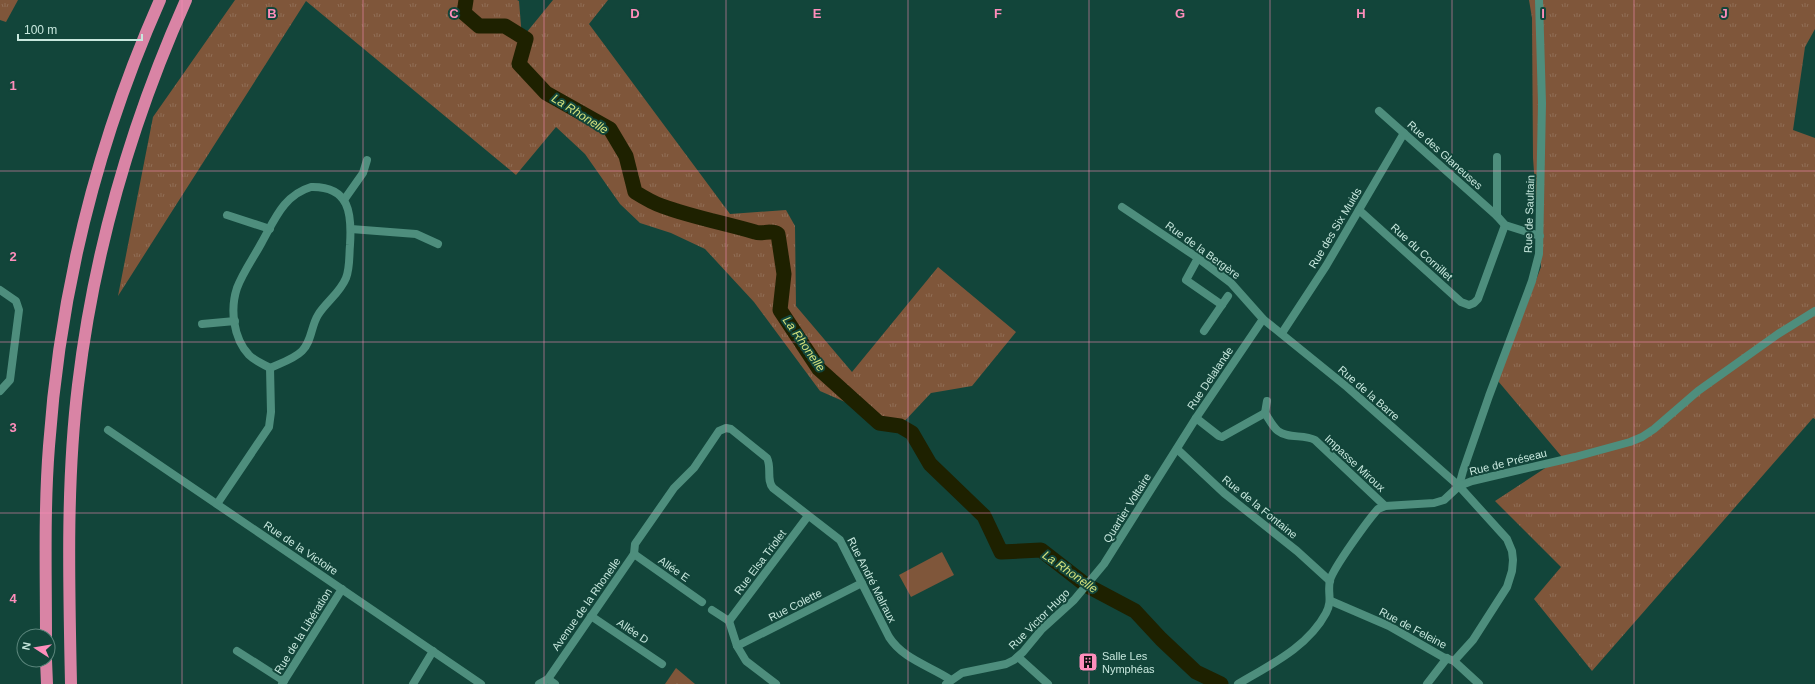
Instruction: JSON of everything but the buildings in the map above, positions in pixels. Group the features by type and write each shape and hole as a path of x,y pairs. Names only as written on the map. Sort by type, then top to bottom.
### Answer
{"highway":[{"path":"46,628 46,529 49,446 56,369 64,315 82,223 107,138 131,68 160,0"},
{"path":"71,684 69,545 71,472 77,393 88,313 106,227 128,148 154,73 186,0"},
{"path":"46,668 47,684"}],"street":[{"name":"Rue de Saultain","path":"1459,486 1461,475 1478,427 1532,281 1539,254 1542,102 1539,0"},
{"name":"Rue des Glaneuses","path":"1379,110 1497,216 1505,225"},
{"name":"Rue des Six Muids","path":"1282,333 1326,266 1404,133"},
{"path":"1497,157 1497,216"},
{"path":"344,200 363,173 366,160"},
{"path":"311,187 323,187 335,192 344,200 350,212 351,229 348,269 340,288 318,315 308,342 302,351 270,368 253,358 247,352 238,337 235,322 234,302 238,287 285,202 302,190 311,187"},
{"name":"Rue de la Bergère","path":"1122,206 1198,258 1236,287 1263,319"},
{"name":"Rue du Cornillet","path":"1359,210 1461,302 1472,305 1478,299 1505,225"},
{"path":"227,214 270,229"},
{"path":"1505,225 1540,236"},
{"path":"351,229 416,234 438,244"},
{"path":"1198,258 1186,280 1222,305"},
{"path":"0,290 16,301 19,310 10,380 0,391"},
{"path":"1204,331 1228,296"},
{"name":"Rue de Préseau","path":"1385,506 1434,503 1444,500 1459,486 1478,480 1575,457 1630,442 1642,437 1654,429 1698,391 1778,334 1815,311"},
{"name":"Rue de la Barre","path":"1263,319 1347,387 1459,486 1507,539 1512,551 1513,560 1511,576 1504,592 1473,640 1450,659 1427,684"},
{"name":"Rue Delalande","path":"1177,449 1196,418 1263,319"},
{"path":"202,324 235,322"},
{"path":"217,504 269,427 271,412 270,368"},
{"path":"1196,418 1222,437 1265,413 1267,401"},
{"name":"Impasse Miroux","path":"1265,413 1276,428 1285,435 1305,436 1315,440 1385,506"},
{"name":"Avenue de la Rhonelle","path":"539,684 548,679 634,554 635,544 657,512 674,488 691,471 719,431 723,428 730,429 767,458 769,464 770,484 773,488"},
{"name":"Rue de la Victoire","path":"108,430 481,684"},
{"name":"Quartier Voltaire","path":"1081,592 1111,553 1177,449"},
{"name":"Rue de la Fontaine","path":"1177,449 1224,492 1297,551 1330,581"},
{"name":"Rue André Malraux","path":"773,488 840,540 889,637 895,645 949,682"},
{"path":"1238,684 1278,660 1296,647 1321,620 1331,601 1330,581 1336,568 1376,511 1385,506"},
{"name":"Rue Elsa Triolet","path":"729,621 808,516"},
{"name":"Allée E","path":"634,554 702,602"},
{"name":"Rue Colette","path":"737,646 862,583"},
{"name":"Rue de la Libération","path":"283,682 342,589"},
{"name":"Rue Victor Hugo","path":"949,682 962,673 1006,664 1018,657 1042,629 1081,592"},
{"name":"Rue de Feleine","path":"1331,601 1389,626 1450,659 1479,684"},
{"path":"712,610 729,621 737,646 748,663 776,684"},
{"name":"Allée D","path":"591,616 662,664"},
{"path":"237,651 283,682"},
{"path":"413,684 433,652"},
{"path":"1018,657 1048,684"},
{"path":"548,679 555,684"}],"green space":[{"path":"0,0 18,0 6,22 0,20"},
{"path":"235,0 517,0 519,1 522,38 553,0 608,0 589,24 730,214 786,210 795,226 796,306 852,372 938,267 1016,332 972,386 931,393 900,426 820,391 754,302 705,249 671,233 640,223 620,204 585,154 556,127 516,175 306,1 118,296 153,117"},
{"path":"1529,0 1815,0 1815,29 1805,47 1793,130 1815,138 1815,419 1813,418 1592,671 1534,599 1561,567 1495,501 1562,457 1498,381 1541,267 1533,158 1532,18"},
{"path":"942,552 954,575 911,597 899,575"},
{"path":"676,668 695,684 665,684"}],"waterway":[{"name":"La Rhonelle","path":"466,0 464,13 479,26 505,26 526,39 519,64 546,93 610,129 626,156 635,192 655,203 673,210 758,233 772,232 778,234 784,274 780,310 819,369 879,423 900,426 912,433 930,464 984,516 1001,552 1041,550 1086,585 1135,611 1161,639 1196,672 1221,684"}],"place":[{"name":"Salle Les Nymphéas","path":"1088,662"}]}
